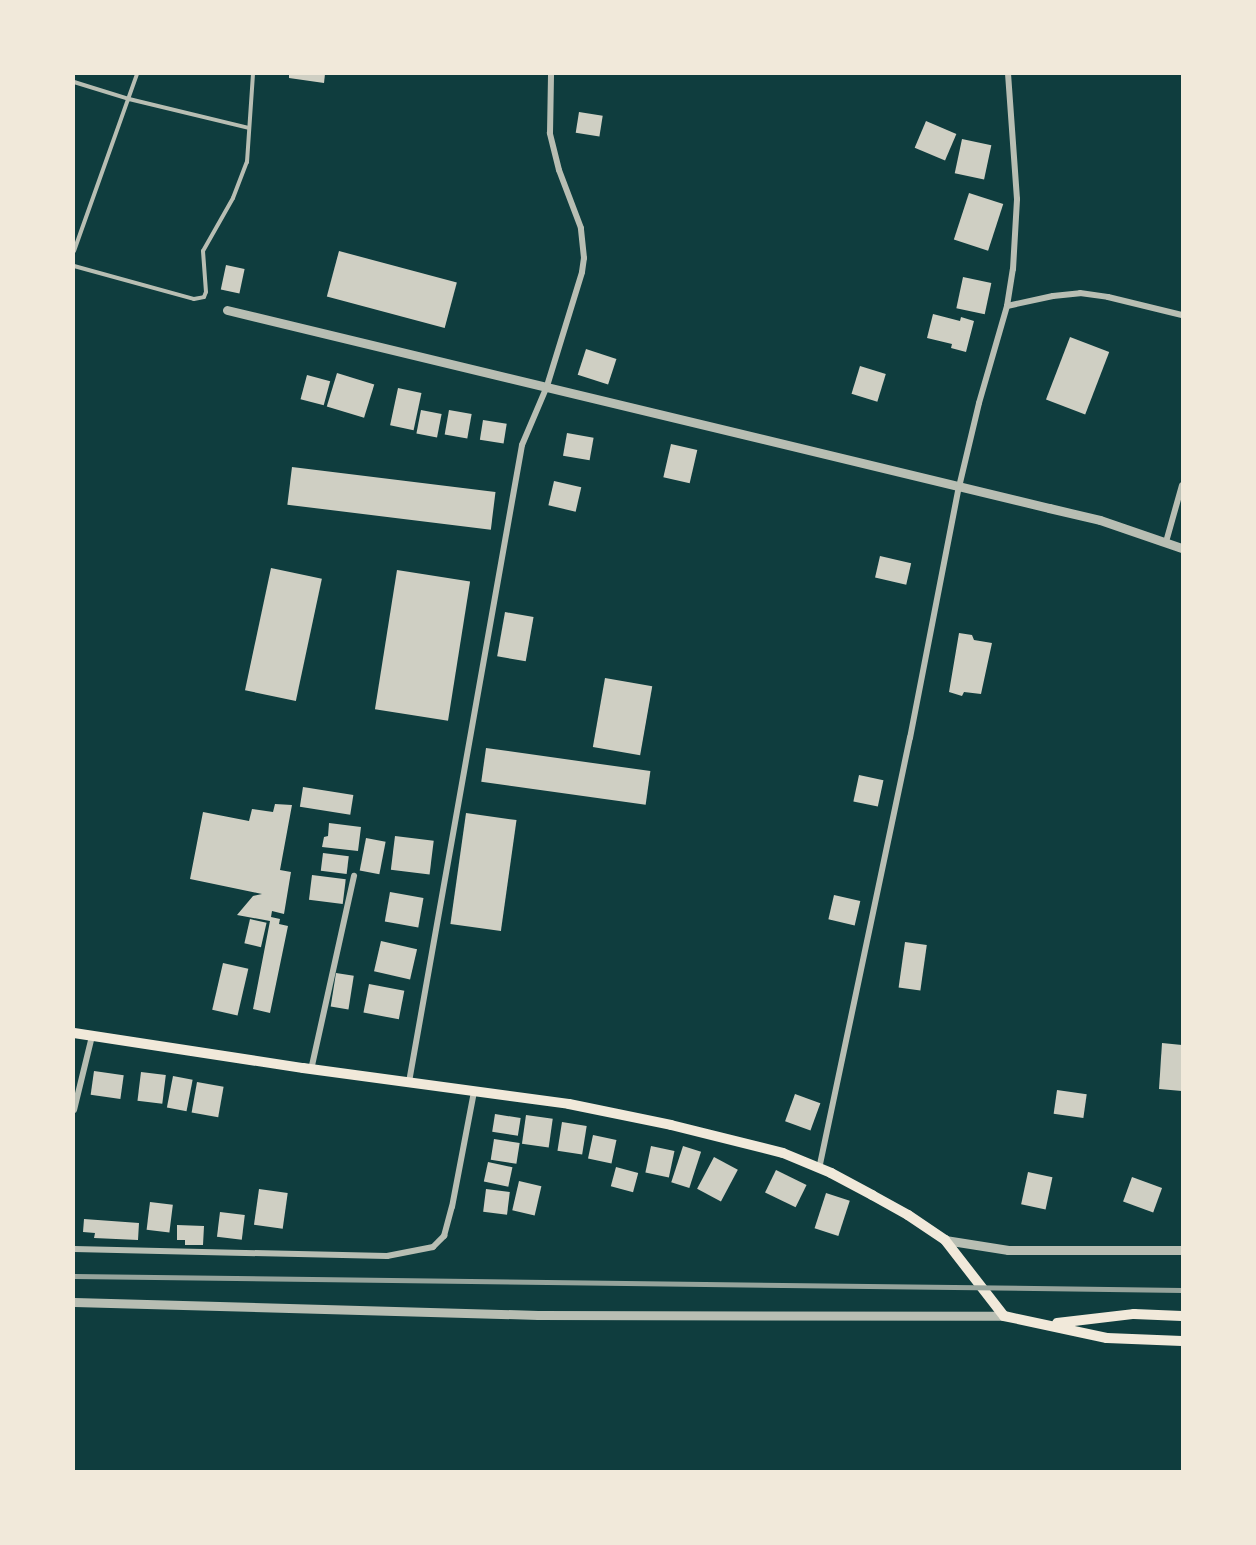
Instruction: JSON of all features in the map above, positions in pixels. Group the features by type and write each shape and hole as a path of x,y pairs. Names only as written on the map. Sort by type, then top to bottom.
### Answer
{"main road":[{"path":"74,1033 311,1070 569,1104 661,1122 783,1153 819,1168 908,1215 945,1240 1004,1316 1107,1338 1182,1341"},
{"path":"1048,1324 1134,1314 1182,1316"}],"street":[{"path":"409,1082 522,445 547,386 579,284 584,258 581,228 559,170 550,133 551,74"},
{"path":"819,1168 910,738 959,487 979,404 1007,306 1013,269 1017,199 1008,74"},
{"path":"1007,306 1080,293 1108,297 1182,315"},
{"path":"226,310 1100,520 1182,548"},
{"path":"1166,542 1182,484"},
{"path":"311,1070 354,876"},
{"path":"74,1110 92,1036"},
{"path":"74,1249 387,1256 433,1247 444,1236 453,1207 474,1092"},
{"path":"945,1240 1008,1250 1182,1250"},
{"path":"74,1302 538,1315 1004,1316"}],"lane":[{"path":"74,251 137,74"},
{"path":"74,266 194,299 204,297 206,292 203,251 232,198 247,162 253,74"},
{"path":"74,82 129,99 249,128"}],"building":[{"path":"289,74 325,74 324,83 289,78"},
{"path":"579,112 603,116 599,136 576,133"},
{"path":"926,121 956,134 945,161 915,148"},
{"path":"962,139 991,145 984,179 955,173"},
{"path":"969,193 1003,204 988,251 954,240"},
{"path":"339,251 457,283 445,328 327,296"},
{"path":"226,265 245,269 239,293 221,289"},
{"path":"963,277 991,283 985,314 956,308"},
{"path":"933,314 960,321 961,317 974,321 966,352 951,348 952,344 927,338"},
{"path":"1070,337 1109,352 1085,415 1046,400"},
{"path":"586,349 616,359 608,385 578,375"},
{"path":"860,366 886,374 877,402 852,394"},
{"path":"337,373 374,384 364,418 327,406"},
{"path":"307,375 330,381 324,405 301,399"},
{"path":"398,388 421,393 414,430 390,425"},
{"path":"421,410 442,414 437,438 416,434"},
{"path":"449,410 472,414 467,439 445,435"},
{"path":"483,420 507,424 504,444 480,440"},
{"path":"567,433 594,438 590,460 563,456"},
{"path":"671,444 697,450 690,483 663,477"},
{"path":"292,467 495,492 491,530 287,505"},
{"path":"554,481 581,487 576,512 548,505"},
{"path":"880,556 911,563 906,585 875,577"},
{"path":"271,568 322,579 296,701 245,690"},
{"path":"397,570 470,582 448,721 375,709"},
{"path":"505,612 534,617 526,661 497,656"},
{"path":"959,633 972,635 974,640 992,643 981,694 964,692 962,696 949,692"},
{"path":"605,678 652,686 640,755 593,747"},
{"path":"486,748 650,771 646,805 481,782"},
{"path":"859,775 883,780 878,807 853,801"},
{"path":"303,787 353,795 350,815 300,807"},
{"path":"275,804 292,805 280,870 291,872 284,914 272,911 271,917 280,919 279,924 288,926 270,1013 253,1009 270,921 237,915 253,896 262,894 190,879 203,812 249,821 252,809 273,812"},
{"path":"466,813 517,820 501,931 450,924"},
{"path":"329,823 361,827 358,851 322,847 324,837 328,836"},
{"path":"395,836 434,841 430,874 391,870"},
{"path":"366,838 386,842 379,874 360,870"},
{"path":"323,853 349,856 347,874 321,871"},
{"path":"312,875 346,879 343,904 309,900"},
{"path":"390,892 423,898 418,927 385,922"},
{"path":"834,895 860,901 855,925 828,919"},
{"path":"250,919 267,923 261,947 244,943"},
{"path":"381,941 417,949 410,980 374,971"},
{"path":"905,942 927,945 920,991 899,988"},
{"path":"223,963 248,969 238,1016 212,1010"},
{"path":"336,973 354,976 348,1009 331,1007"},
{"path":"369,984 404,991 399,1019 363,1012"},
{"path":"1162,1043 1182,1045 1182,1091 1159,1089"},
{"path":"94,1071 124,1075 120,1099 91,1095"},
{"path":"141,1072 166,1075 162,1104 137,1101"},
{"path":"173,1076 193,1080 187,1111 167,1107"},
{"path":"197,1082 224,1087 218,1117 192,1113"},
{"path":"1057,1090 1087,1094 1083,1118 1054,1114"},
{"path":"795,1094 820,1103 810,1130 785,1121"},
{"path":"495,1114 521,1118 518,1136 492,1132"},
{"path":"526,1115 553,1119 549,1147 522,1144"},
{"path":"562,1122 587,1126 582,1155 557,1151"},
{"path":"593,1135 616,1140 611,1163 588,1158"},
{"path":"494,1139 520,1143 516,1164 491,1160"},
{"path":"651,1146 674,1151 669,1177 645,1172"},
{"path":"683,1146 701,1152 689,1188 671,1182"},
{"path":"714,1157 738,1170 721,1201 697,1189"},
{"path":"488,1162 512,1167 508,1187 484,1182"},
{"path":"616,1167 638,1173 633,1192 611,1186"},
{"path":"776,1170 807,1185 796,1207 765,1192"},
{"path":"1028,1172 1052,1177 1046,1209 1021,1204"},
{"path":"1132,1177 1162,1188 1153,1212 1123,1201"},
{"path":"519,1181 541,1186 535,1215 512,1210"},
{"path":"259,1189 288,1193 283,1229 254,1225"},
{"path":"486,1189 510,1192 507,1215 483,1212"},
{"path":"826,1193 850,1201 838,1236 815,1228"},
{"path":"150,1202 173,1205 169,1233 147,1230"},
{"path":"220,1212 245,1215 242,1240 217,1237"},
{"path":"84,1219 139,1223 138,1240 94,1238 95,1233 83,1232"},
{"path":"177,1225 204,1226 203,1245 185,1245 185,1240 177,1240"}],"railway":[{"path":"74,1276 1182,1290"}]}
